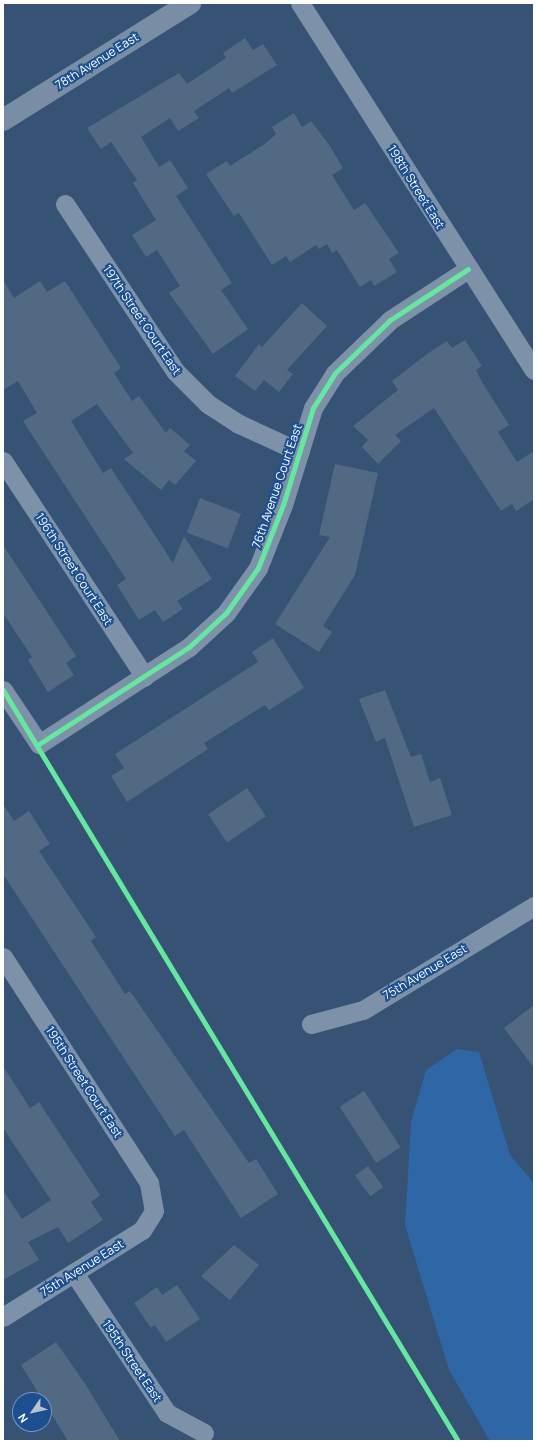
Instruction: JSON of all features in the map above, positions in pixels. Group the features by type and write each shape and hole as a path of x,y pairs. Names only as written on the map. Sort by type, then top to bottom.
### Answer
{"street":[{"name":"78th Avenue East","path":"3,120 190,3"},
{"name":"198th Street East","path":"300,3 468,269 534,370"},
{"name":"197th Street Court East","path":"65,204 175,371 208,404 237,423 300,452"},
{"name":"76th Avenue Court East","path":"3,690 39,744 145,677 189,647 226,613 258,568 300,452 313,408 335,373 390,320 468,269"},
{"name":"196th Street Court East","path":"3,461 145,677"},
{"name":"75th Avenue East","path":"311,1024 363,1010 534,906"},
{"name":"195th Street Court East","path":"3,957 149,1182 154,1212"},
{"name":"75th Avenue East","path":"3,1318 142,1230 154,1212"},
{"name":"195th Street East","path":"74,1273 167,1413 204,1433"}],"shaded area":[{"path":"457,1049 479,1052 510,1155 534,1183 534,1441 490,1441 449,1370 405,1225 411,1122 426,1070"}],"building":[{"path":"245,38 253,50 263,44 277,65 232,93 229,88 194,111 199,118 178,131 170,118 141,137 159,167 170,160 188,188 176,196 232,283 221,290 248,329 213,354 169,293 180,286 157,250 146,257 132,235 156,220 133,183 137,180 111,142 101,149 87,128 179,73 187,84 226,58 223,53"},
{"path":"294,113 302,127 311,121 330,146 343,168 332,175 354,210 365,203 399,253 389,259 397,272 374,286 371,280 360,287 337,250 332,253 327,244 319,249 316,245 290,262 286,256 272,265 239,213 234,216 206,174 227,161 230,166 266,143 276,134 272,127"},
{"path":"3,280 14,298 40,281 47,292 65,281 121,368 114,373 132,401 139,396 166,433 170,428 190,445 184,451 196,461 175,485 169,480 161,490 124,459 133,453 97,404 71,421 103,473 111,468 173,563 184,536 212,579 177,601 183,609 163,622 155,610 139,620 117,585 126,579 23,421 37,413 18,381 3,390"},
{"path":"302,303 327,326 287,370 293,374 279,392 264,380 255,391 235,376 259,344 262,347"},
{"path":"465,340 482,366 476,370 482,382 509,425 498,432 517,462 534,451 534,499 516,511 512,504 501,511 434,408 395,435 401,441 378,464 362,447 368,440 353,426 398,390 392,381 427,354 447,341 452,348"},
{"path":"335,464 378,473 355,575 323,626 332,632 319,652 275,624 330,537 319,535"},
{"path":"200,498 241,514 228,548 187,533"},
{"path":"3,545 76,656 66,663 74,675 48,692 28,660 32,657 3,613"},
{"path":"273,638 304,688 269,710 265,705 204,743 208,749 127,802 111,776 124,768 115,754 258,662 252,652"},
{"path":"385,690 411,757 421,754 430,782 440,778 452,815 414,827 385,738 376,742 359,699"},
{"path":"247,788 266,816 227,842 208,814"},
{"path":"3,804 14,821 29,811 50,844 39,851 96,937 91,941 125,994 130,991 249,1163 256,1159 278,1194 241,1218 184,1130 175,1136 3,874"},
{"path":"534,1005 534,1068 504,1028"},
{"path":"3,1066 30,1108 39,1102 100,1195 91,1202 103,1220 68,1243 58,1227 28,1242 39,1260 3,1280 3,1190 22,1219 51,1200 3,1128"},
{"path":"364,1091 400,1147 376,1163 340,1107"},
{"path":"368,1166 383,1187 370,1196 355,1175"},
{"path":"234,1245 259,1265 230,1300 201,1276"},
{"path":"177,1285 200,1319 166,1342 155,1325 151,1328 134,1303 157,1287 162,1295"},
{"path":"56,1342 84,1382 120,1441 68,1441 52,1415 52,1392 38,1392 21,1365"}],"cycle path":[{"path":"39,744 189,647 226,613 258,568 283,505 313,408 335,373 390,320 468,269"},
{"path":"3,690 458,1441"}]}
